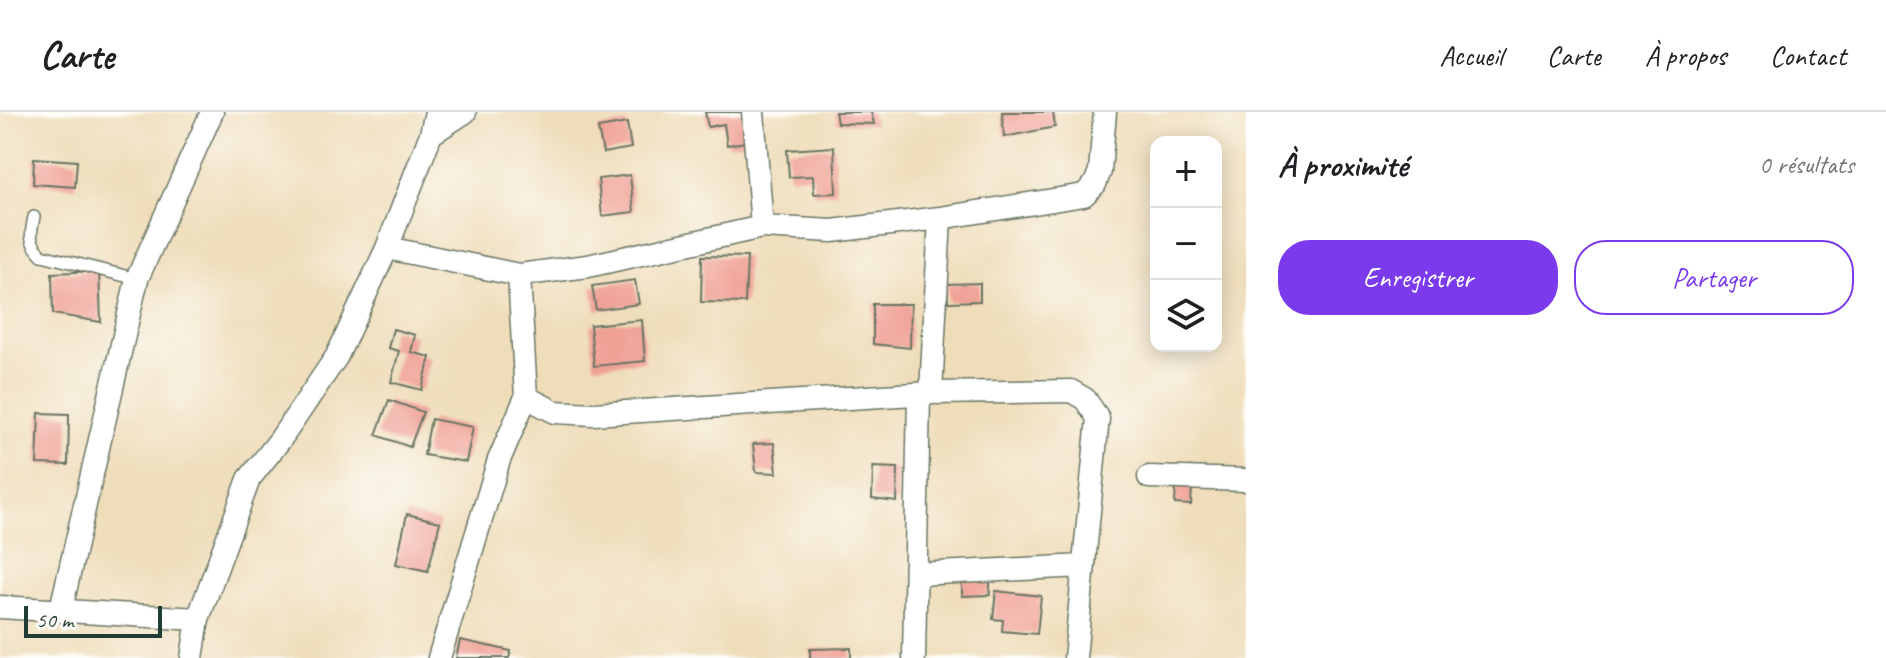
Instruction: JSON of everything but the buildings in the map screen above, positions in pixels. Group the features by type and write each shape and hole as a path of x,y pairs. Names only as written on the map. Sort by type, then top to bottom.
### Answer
{"street":[{"path":"61,609 137,279 212,112"},
{"path":"192,658 198,619 249,479 280,440 337,356 387,248 434,123 465,112"},
{"path":"753,112 762,227"},
{"path":"387,248 519,275 588,266 762,227 832,231 940,218 1084,195 1095,184 1100,171 1105,112"},
{"path":"914,658 925,394 940,218"},
{"path":"439,658 499,460 526,397 519,275"},
{"path":"526,397 555,412 593,414 925,394 1071,391 1085,399 1098,418 1075,658"},
{"path":"1149,477 1246,480"},
{"path":"916,574 1084,566"},
{"path":"0,607 198,619"}],"lane":[{"path":"34,217 31,234 34,247 42,255 137,279"}]}
